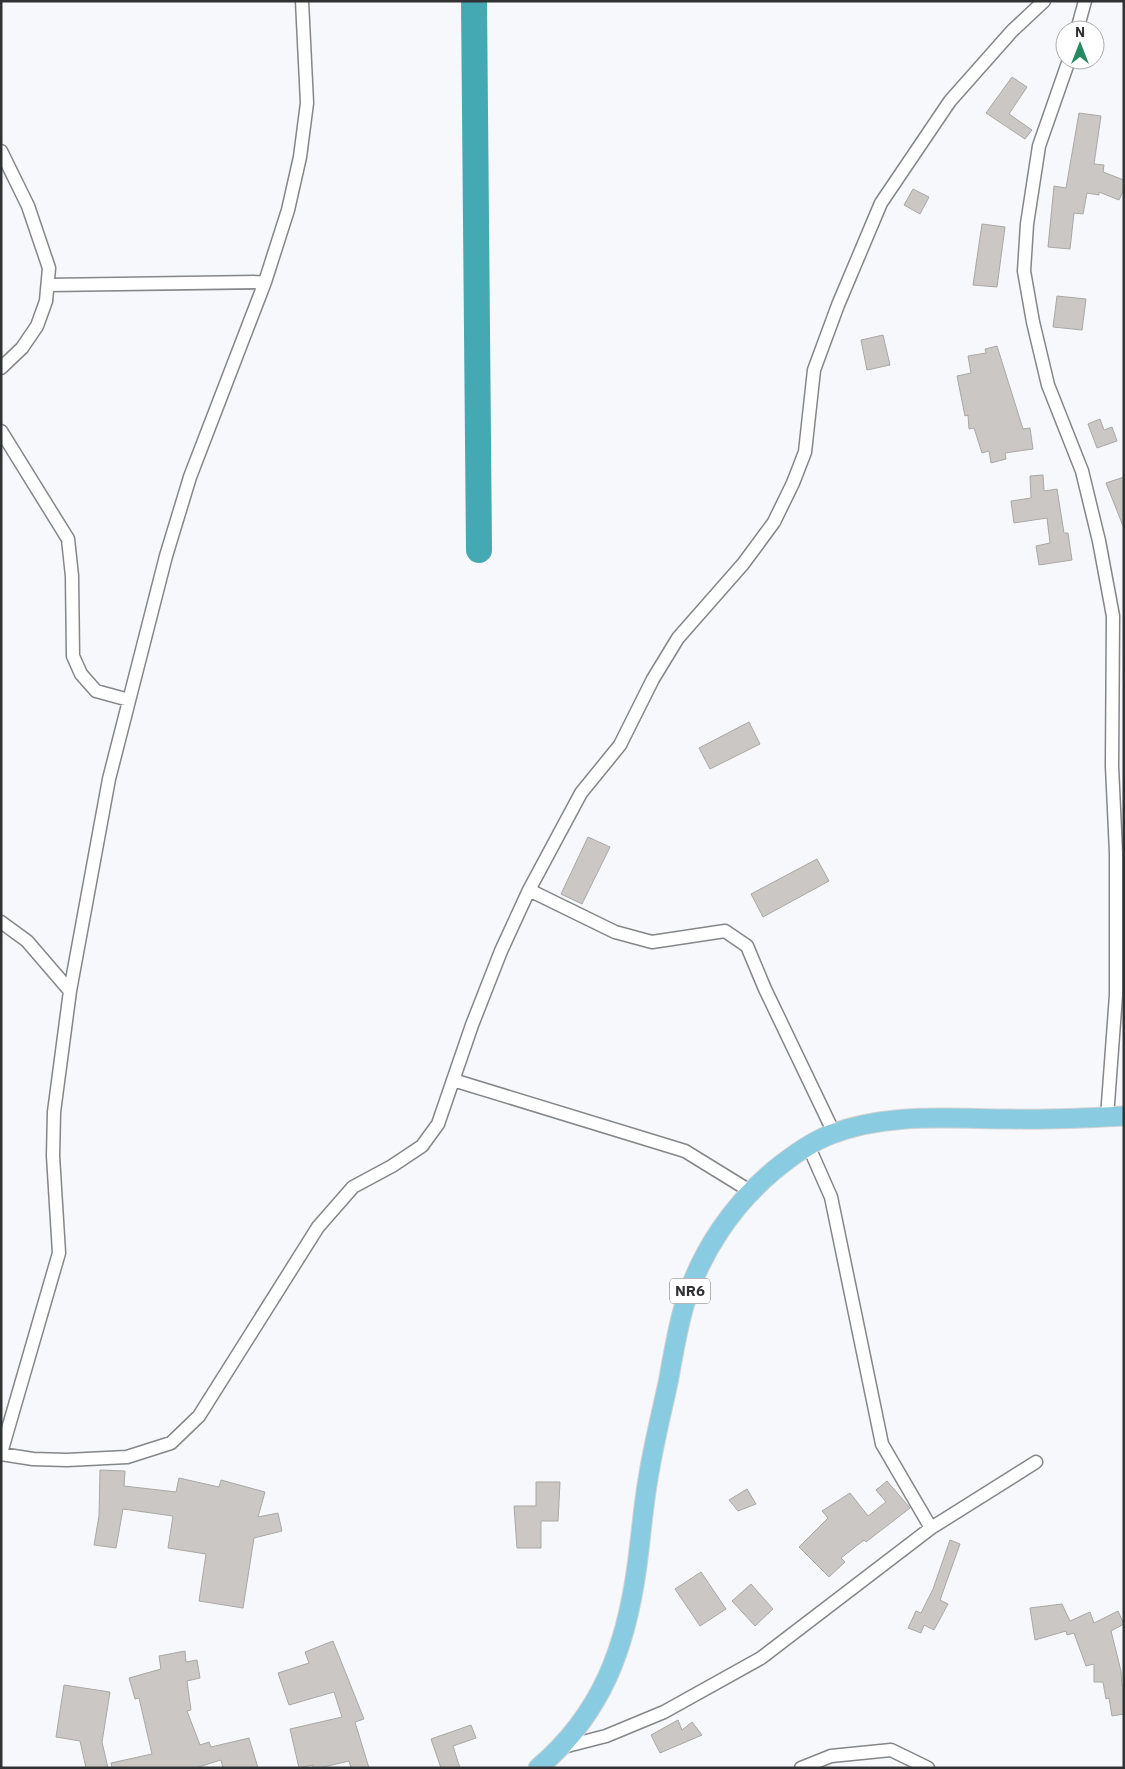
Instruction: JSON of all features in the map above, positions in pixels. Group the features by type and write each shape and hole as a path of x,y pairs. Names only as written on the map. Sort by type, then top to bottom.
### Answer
{"main road":[{"name":"NR6","path":"538,1768 563,1747 586,1718 599,1696 622,1638 637,1567 648,1479 685,1303 700,1266 715,1239 729,1215 750,1191 808,1145 834,1133 872,1124 913,1119 1115,1116"}],"street":[{"path":"302,1 307,103 288,210 265,282 190,477 166,556 109,779 70,991 54,1112 53,1156 59,1253 1,1453 32,1459 67,1460 127,1457 171,1443 199,1416 318,1227 353,1187 392,1166 422,1146 438,1124 497,960 529,890 581,793 620,745 653,679 678,638 743,564 774,522 794,483 805,452 814,370 838,305 881,203 950,101 1012,30 1044,1"},
{"path":"1080,20 1085,1"},
{"path":"1066,70 1039,146 1027,224 1024,270 1033,322 1048,385 1082,471 1099,541 1112,616 1112,756 1116,853 1115,1116"},
{"path":"1,151 28,206 49,268 46,302 37,326 22,348 1,368"},
{"path":"48,285 265,282"},
{"path":"1,431 68,539 72,576 73,656 81,674 96,691 129,700"},
{"path":"529,890 615,932 652,942 725,931 748,946 765,990 834,1133"},
{"path":"1,922 26,941 70,991"},
{"path":"453,1080 685,1151 750,1191"},
{"path":"808,1145 831,1198 882,1444 931,1528"},
{"path":"563,1747 606,1736 664,1712 761,1658 931,1528 1036,1462"},
{"path":"801,1768 831,1756 891,1750 928,1768"}],"building":[{"path":"1012,77 1027,87 1009,114 1032,130 1025,139 986,113"},
{"path":"1079,113 1101,116 1094,164 1104,165 1103,172 1124,180 1124,189 1119,200 1099,192 1099,195 1087,193 1083,214 1074,213 1070,249 1048,247 1054,186 1066,188"},
{"path":"913,189 929,197 920,214 904,205"},
{"path":"982,224 1005,227 997,287 973,285"},
{"path":"1057,296 1086,299 1082,330 1053,327"},
{"path":"883,335 890,365 867,370 861,340"},
{"path":"997,346 1023,429 1030,428 1033,449 1005,453 1006,459 991,463 989,451 982,453 974,428 969,429 968,415 965,416 957,376 971,373 968,356 986,353 985,349"},
{"path":"1100,419 1104,430 1112,427 1117,441 1097,448 1088,424"},
{"path":"1043,475 1044,491 1057,489 1064,533 1068,533 1072,560 1039,565 1036,546 1050,543 1047,518 1014,523 1011,501 1031,498 1030,476"},
{"path":"1124,477 1124,526 1123,526 1106,483"},
{"path":"749,722 760,744 710,769 699,748"},
{"path":"588,837 610,847 582,904 561,894"},
{"path":"817,859 829,881 763,917 751,894"},
{"path":"100,1470 125,1471 124,1486 176,1492 179,1478 219,1487 221,1480 265,1492 258,1517 278,1513 282,1531 254,1538 243,1608 199,1601 206,1554 168,1548 173,1516 123,1509 116,1548 94,1545 99,1516"},
{"path":"887,1481 910,1508 866,1542 864,1540 841,1558 845,1562 829,1577 799,1547 828,1518 822,1511 850,1493 868,1516 886,1502 876,1490"},
{"path":"536,1482 560,1482 558,1521 541,1521 541,1548 517,1548 514,1506 536,1506"},
{"path":"747,1489 756,1504 738,1511 729,1500"},
{"path":"950,1540 960,1544 940,1600 948,1604 934,1630 924,1625 921,1633 908,1628 916,1611 921,1613 933,1589"},
{"path":"701,1572 726,1609 700,1626 675,1589"},
{"path":"751,1584 773,1609 755,1626 732,1601"},
{"path":"1062,1604 1070,1621 1090,1612 1094,1623 1118,1611 1124,1624 1111,1631 1121,1671 1122,1686 1124,1686 1124,1714 1112,1716 1109,1698 1106,1699 1103,1682 1094,1682 1094,1664 1086,1666 1074,1633 1067,1635 1066,1631 1035,1640 1030,1608"},
{"path":"333,1641 364,1719 355,1722 369,1768 351,1768 349,1761 319,1768 313,1768 313,1765 299,1768 290,1729 342,1717 334,1692 289,1705 278,1673 309,1663 305,1652"},
{"path":"185,1651 186,1662 197,1660 200,1678 187,1681 191,1710 187,1711 200,1745 209,1742 211,1747 249,1738 258,1768 223,1768 221,1760 195,1768 112,1768 111,1763 152,1754 139,1698 135,1699 129,1678 161,1669 159,1656"},
{"path":"64,1685 110,1692 102,1742 108,1768 86,1768 80,1741 56,1737"},
{"path":"678,1720 682,1730 692,1722 702,1735 660,1753 651,1735"},
{"path":"471,1725 476,1738 453,1746 460,1768 441,1768 431,1739"}],"waterway":[{"path":"474,1 479,550"}]}
